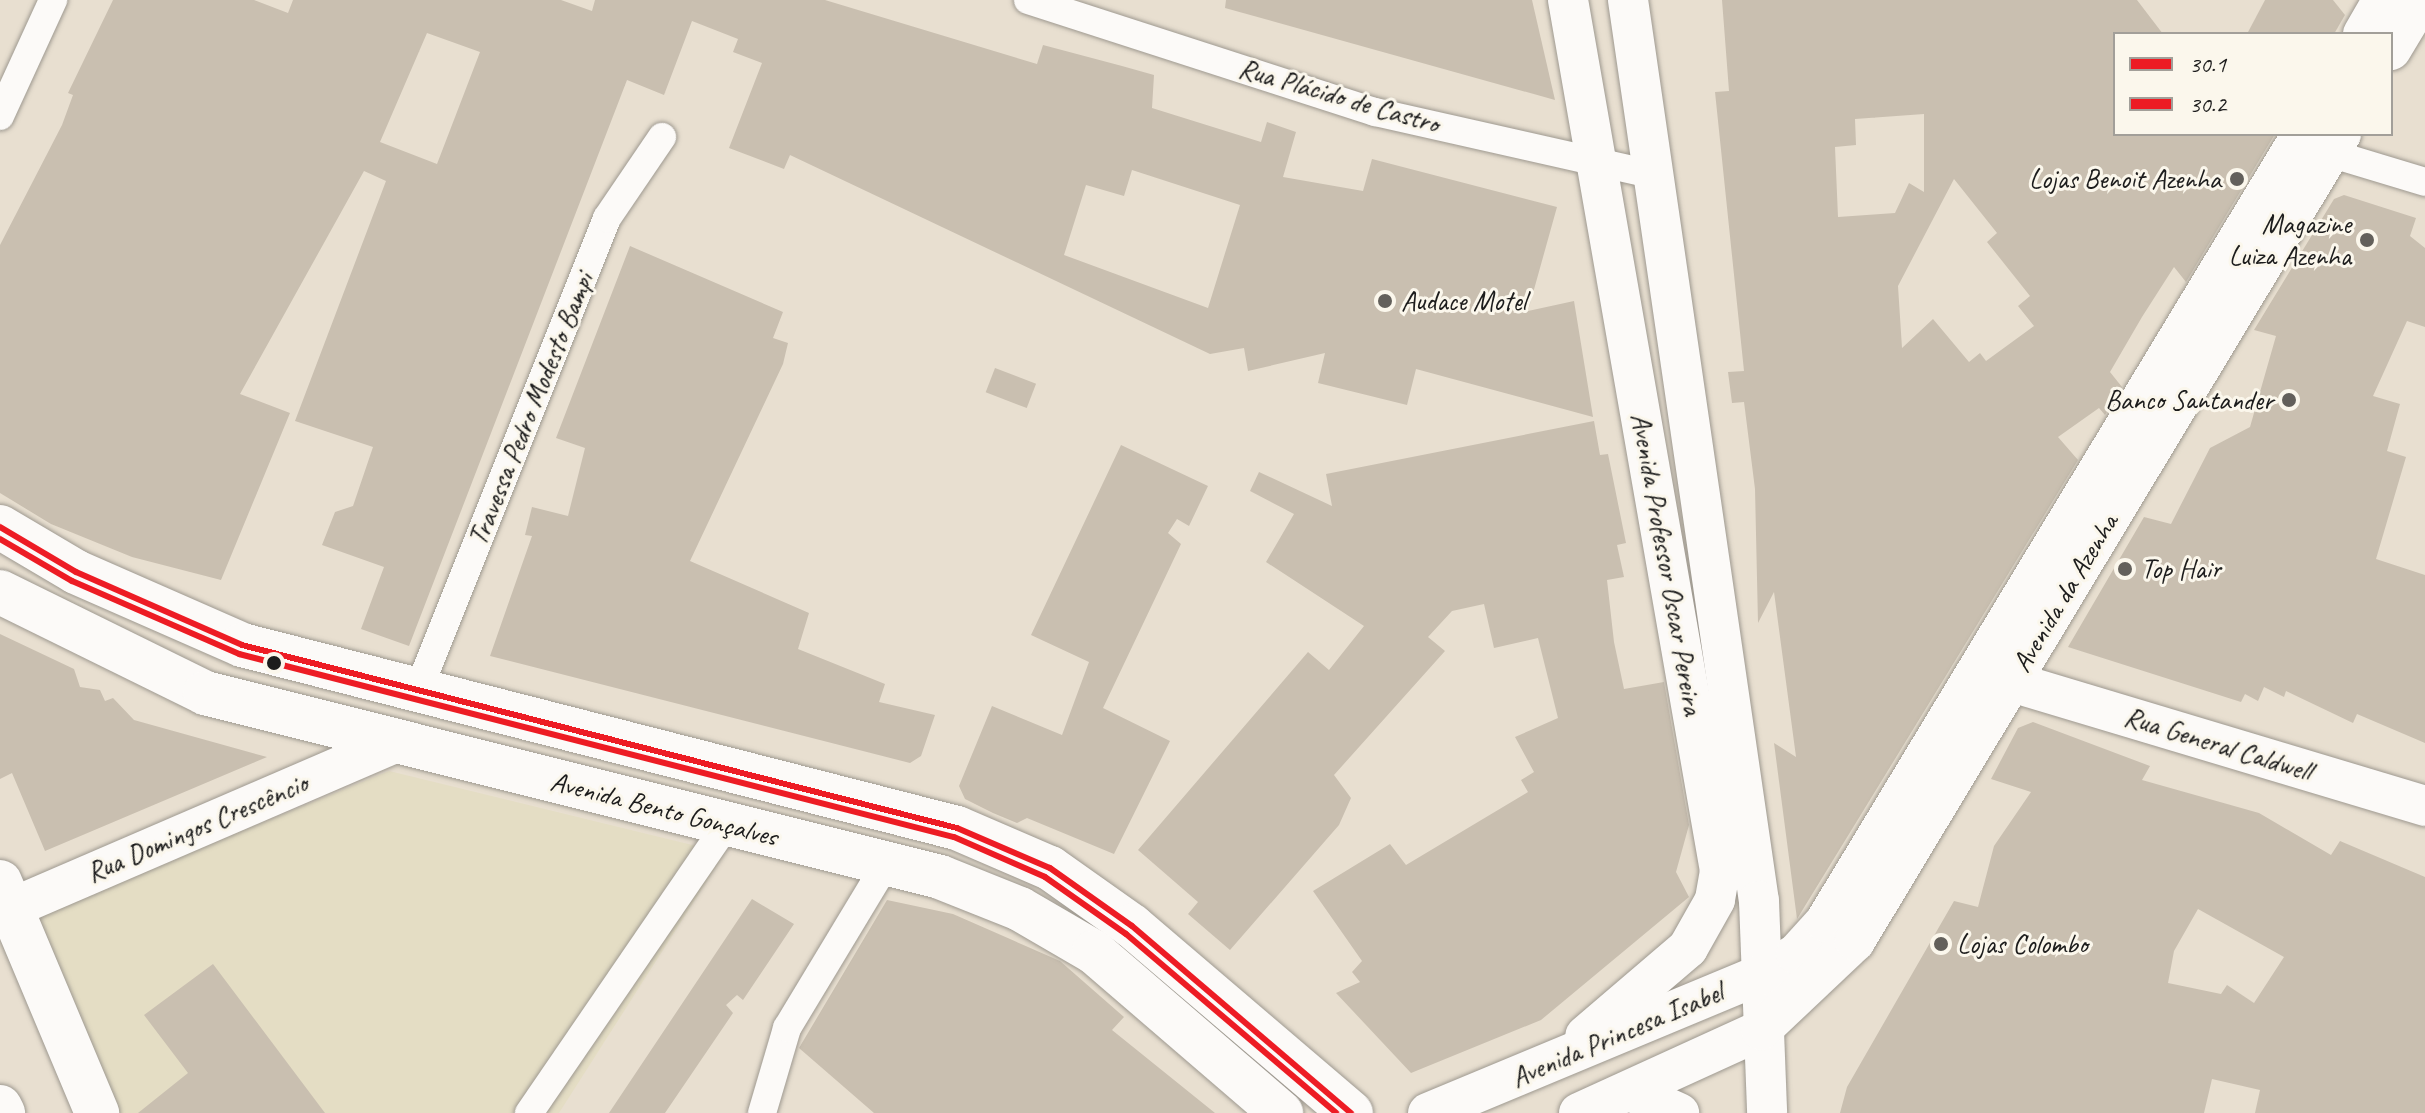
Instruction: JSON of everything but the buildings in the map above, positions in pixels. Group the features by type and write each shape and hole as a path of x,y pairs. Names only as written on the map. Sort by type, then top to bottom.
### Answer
{"main road":[{"name":"Avenida Professor Oscar Pereira","path":"1555,1062 1688,948 1715,900 1720,871 1568,0"},
{"name":"Avenida Professor Oscar Pereira","path":"1628,0 1759,901 1760,975"},
{"path":"2364,32 2383,0"},
{"path":"2393,47 2421,0"},
{"name":"Avenida da Azenha","path":"1761,1030 1855,941 2012,682 2324,140"},
{"name":"Avenida da Azenha","path":"1760,975 1796,954 1825,922 2324,140"},
{"name":"Avenida Bento Gonçalves","path":"0,527 76,572 242,645 957,828 1050,868 1132,926 1351,1113"},
{"name":"Avenida Bento Gonçalves","path":"2,595 205,693 394,743 886,864 1020,909 1094,952 1281,1113"},
{"name":"Rua General Caldwell","path":"2012,682 2425,806"},
{"name":"Rua Domingos Crescêncio","path":"4,901 394,743"},
{"path":"4,901 97,1113"},
{"path":"1760,975 1767,1113"},
{"name":"Avenida Princesa Isabel","path":"1428,1113 1760,975"},
{"name":"Avenida Princesa Isabel","path":"1579,1113 1761,1030"},
{"path":"1630,1091 1679,1113"},
{"path":"0,1107 3,1113"}],"street":[{"path":"0,116 53,0"},
{"name":"Rua Plácido de Castro","path":"1028,0 1375,112 1654,175"},
{"name":"Travessa Pedro Modesto Bampi","path":"418,691 607,218 662,137"},
{"path":"2324,140 2425,182"},
{"path":"529,1113 726,825"},
{"path":"762,1113 787,1028 886,864"}],"shaded area":[{"path":"389,771 725,853 559,1113 113,1113 30,917"}],"transit line":[{"name":"30.1","path":"0,527 76,572 242,645 957,828 1050,868 1132,926 1351,1113"},
{"name":"30.2","path":"0,539 72,581 239,654 954,837 1045,877 1126,934 1336,1113"}],"place":[{"name":"Lojas Benoit Azenha","path":"2237,179"},
{"name":"Magazine Luiza Azenha","path":"2367,240"},
{"name":"Audace Motel","path":"1385,301"},
{"name":"Banco Santander","path":"2289,400"},
{"name":"Top Hair","path":"2125,569"},
{"name":"Lojas Colombo","path":"1941,944"}]}
